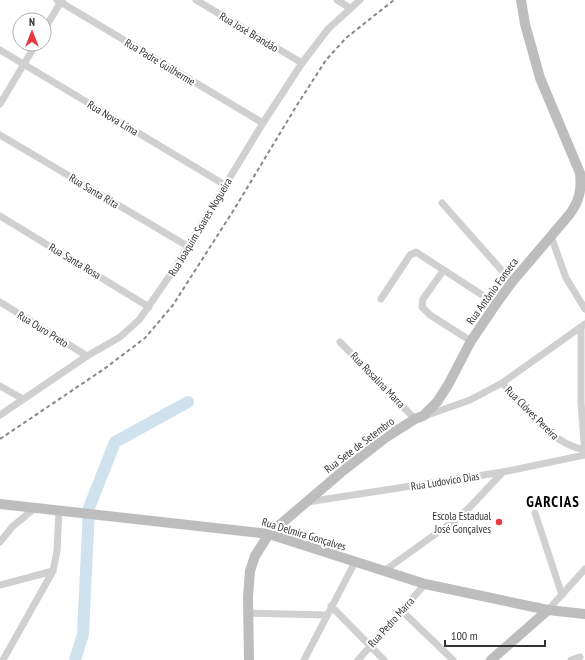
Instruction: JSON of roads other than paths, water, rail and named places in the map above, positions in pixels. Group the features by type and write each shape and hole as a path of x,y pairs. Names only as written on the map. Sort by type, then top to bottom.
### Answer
{"street":[{"name":"Rua José Brandão","path":"196,0 302,63"},
{"path":"337,0 350,8"},
{"name":"Rua Joaquim Soares Nogueira","path":"0,415 87,356 124,334 149,306 189,246 263,123 302,63 328,29 360,0"},
{"name":"Rua Antônio Fonseca","path":"419,418 442,395 471,341 512,282 576,204 581,182 577,164 540,78 528,35 522,0"},
{"path":"52,16 60,1"},
{"name":"Rua Padre Guilherme","path":"60,1 263,123"},
{"name":"Rua Nova Lima","path":"0,50 226,185"},
{"path":"0,104 31,52"},
{"name":"Rua Santa Rita","path":"0,135 189,246"},
{"path":"442,203 512,282"},
{"name":"Rua Santa Rosa","path":"0,216 149,306"},
{"path":"551,236 566,278 585,309"},
{"path":"381,299 412,252 416,252 443,271 496,304"},
{"path":"443,271 423,300 422,307 471,341"},
{"name":"Rua Ouro Preto","path":"0,302 87,356"},
{"path":"583,325 581,402 585,452"},
{"name":"Rua Sete de Setembro","path":"249,660 248,580 252,564 269,534 385,438 419,418 470,400 502,383 583,325"},
{"name":"Rua Rosalina Marra","path":"340,342 419,418"},
{"name":"Rua Clóves Pereira","path":"502,383 556,438 585,452"},
{"path":"0,386 23,399"},
{"name":"Rua Ludovico Dias","path":"305,503 503,472 585,452"},
{"path":"384,571 456,520 503,472"},
{"name":"Rua Delmira Gonçalves","path":"0,504 269,534 425,584 548,610 585,614"},
{"path":"0,542 12,527 36,507"},
{"path":"3,660 53,571 57,551 59,510"},
{"path":"535,513 562,595"},
{"path":"304,660 326,615 355,562"},
{"path":"491,660 548,610 585,570"},
{"path":"0,586 53,571"},
{"name":"Rua Pedro Marra","path":"358,660 425,584"},
{"path":"331,606 384,660"},
{"path":"402,611 453,660"},
{"path":"248,613 326,615"},
{"path":"571,660 580,657"}],"waterway":[{"path":"75,660 83,634 89,508 115,442 188,402"}],"railway":[{"path":"0,439 104,369 145,338 173,305 235,208 326,60 346,38 394,0"}],"place":[{"name":"Escola Estadual José Gonçalves","path":"499,522"}],"district":[{"name":"GARCIAS","path":"553,502"}]}
